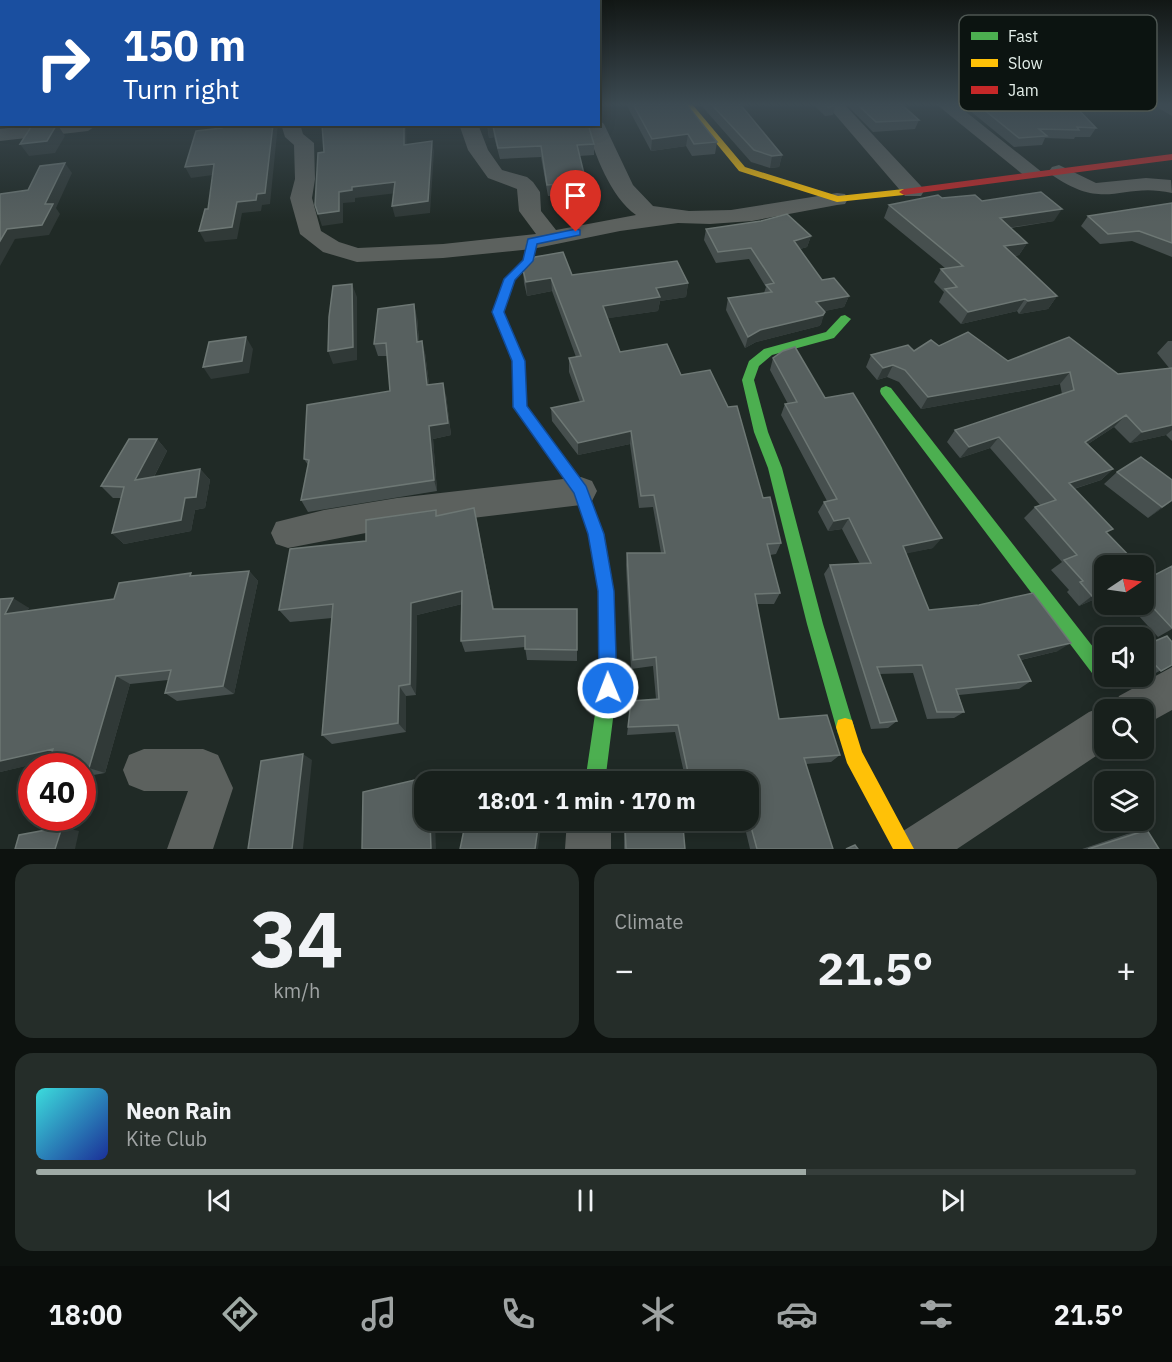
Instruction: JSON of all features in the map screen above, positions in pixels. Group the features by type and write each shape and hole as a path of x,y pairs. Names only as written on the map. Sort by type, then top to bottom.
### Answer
{"street":[{"path":"304,144 305,179 301,198 312,234 331,247 357,255 443,251 540,239 678,216"},
{"path":"476,144 495,174 520,181 526,186 530,211 540,239 528,261 510,279 498,312 518,361 520,407 580,491 596,534 606,591 608,688 597,771"},
{"path":"600,144 622,186 644,211 678,216 726,218 837,199 1172,157"},
{"path":"721,144 742,169 837,199"},
{"path":"871,144 913,191"},
{"path":"996,144 1033,173"},
{"path":"1059,171 1078,184 1099,190 1149,183 1172,187"},
{"path":"845,320 830,335 768,352 753,364 748,380 854,756 904,849"},
{"path":"886,391 1094,662"},
{"path":"288,533 350,521 580,491"},
{"path":"1114,687 1123,699"},
{"path":"1151,699 1172,687"},
{"path":"916,849 1094,733"},
{"path":"144,770 203,770 211,788 190,849"},
{"path":"588,849 589,831"}],"building":[{"path":"192,144 271,144 265,193 257,194 256,200 237,202 232,227 199,231 205,209 208,209 214,164 185,167"},
{"path":"323,144 432,144 428,201 392,206 395,182 352,187 352,190 339,192 339,211 318,214 315,205 318,153 324,152"},
{"path":"497,144 594,144 577,145 586,182 547,185 541,146 498,148"},
{"path":"748,144 773,144 782,155 772,156 754,150"},
{"path":"65,163 45,204 53,204 42,225 7,229 0,241 0,194 28,190 40,166"},
{"path":"1041,192 1062,209 1000,218 1027,243 1004,246 1057,296 1028,301 1025,299 968,312 945,289 957,287 941,269 963,266 889,205 938,195 942,198 975,195 982,201"},
{"path":"1172,203 1172,243 1139,231 1108,234 1088,216"},
{"path":"787,214 811,236 794,241 822,280 834,278 849,296 816,302 825,312 823,315 760,330 748,337 728,298 772,292 766,285 774,283 751,248 718,252 706,229 761,221"},
{"path":"563,252 572,275 677,261 688,283 656,288 660,297 603,306 620,352 667,344 681,375 710,370 728,407 737,406 763,498 770,497 781,543 767,544 780,593 755,594 779,719 827,715 840,755 804,758 833,849 757,849 752,831 759,831 759,771 688,771 678,725 628,727 631,701 659,699 656,657 633,660 627,553 665,553 654,495 641,496 631,431 578,443 551,408 584,401 569,358 581,356 551,278 526,282 523,270 535,257"},
{"path":"352,284 353,347 328,351 333,286"},
{"path":"414,304 417,342 422,341 427,385 443,383 448,423 429,426 434,480 301,500 309,460 304,459 307,405 390,391 386,343 374,344 378,309"},
{"path":"968,332 1008,361 1069,337 1118,374 1172,368 1172,425 1142,432 1126,415 1085,442 1113,469 1069,483 1113,529 1106,532 1128,555 1094,555 1094,595 1092,596 1080,582 1083,581 1064,560 1077,555 1035,507 1056,500 999,437 969,447 955,430 1074,390 1070,372 928,397 905,370 893,365 883,368 871,355 908,345 914,351 931,340 939,346"},
{"path":"246,337 242,361 203,367 209,342"},
{"path":"795,347 825,398 853,393 942,538 903,546 929,610 979,605 1033,593 1071,643 1018,655 1031,681 956,689 964,712 937,712 922,665 877,667 897,721 880,723 830,565 871,563 849,518 834,521 824,502 837,499 785,404 797,402 773,358"},
{"path":"129,439 157,439 135,480 200,469 196,497 185,498 181,520 112,533 124,487 101,486"},
{"path":"1141,457 1172,480 1172,500 1162,507 1117,472"},
{"path":"474,508 493,609 577,609 577,650 525,649 525,636 461,641 462,591 411,603 410,684 399,686 398,723 322,735 333,604 279,610 290,549 366,541 366,520 436,510 436,516"},
{"path":"1172,566 1172,628 1154,609 1154,575"},
{"path":"249,571 223,686 165,693 171,670 116,676 93,753 52,753 53,749 35,753 18,753 18,757 0,761 0,599 13,598 5,614 114,599 119,583 191,573 190,576"},
{"path":"1167,636 1172,642 1172,665 1161,671 1154,664 1154,641"},
{"path":"303,754 292,849 248,849 261,761"},
{"path":"414,780 414,831 430,831 431,849 362,849 363,792"},
{"path":"40,831 61,831 55,849 15,849 19,835"},
{"path":"464,831 537,831 535,849 460,849"},
{"path":"625,831 683,831 685,849 626,849"},
{"path":"1148,831 1159,849 1088,849"},
{"path":"855,845 858,849 846,849"}],"traffic: fast":[{"path":"845,319 830,335 768,352 753,364 748,380 761,432 775,468 815,624 845,727"},
{"path":"886,391 1094,662"},
{"path":"597,771 608,687"}],"traffic: slow":[{"path":"721,144 742,169 837,199 904,192"},
{"path":"532,242 528,261 510,279 498,312 518,361 520,407 581,491 596,534 606,591 608,687"},
{"path":"845,727 854,756 904,849"}],"traffic: jam":[{"path":"904,192 1172,157"}],"route":[{"path":"576,232 532,242 528,261 510,279 498,312 518,361 520,407 580,491 596,534 606,591 608,688"}]}
